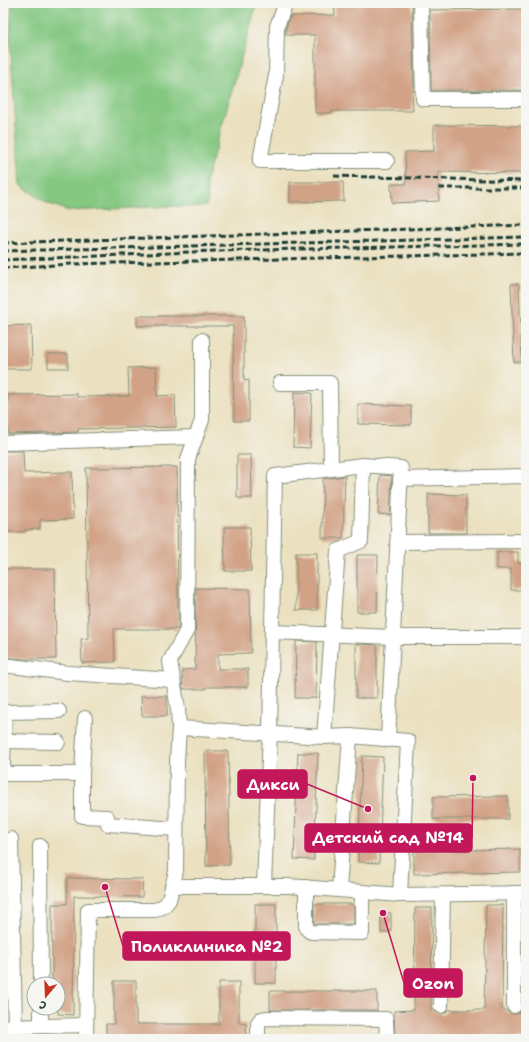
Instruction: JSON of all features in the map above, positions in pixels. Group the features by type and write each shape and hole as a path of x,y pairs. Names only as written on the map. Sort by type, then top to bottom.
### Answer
{"street":[{"path":"286,3 277,26 276,75 260,160 387,161"},
{"path":"421,3 423,99 526,99"},
{"path":"11,839 9,1027 41,1026 86,1032 88,910 155,910 164,906 169,900 176,871 176,761 179,728 178,710 170,661 187,630 188,459 202,420 202,340"},
{"path":"280,383 330,383 331,469"},
{"path":"3,443 196,437"},
{"path":"324,736 338,551 361,541 363,466"},
{"path":"264,886 270,734 275,476 363,466 401,468 388,740"},
{"path":"400,479 526,476"},
{"path":"398,542 526,541"},
{"path":"272,632 393,637 526,637"},
{"path":"3,665 68,673 173,680"},
{"path":"59,711 5,712 4,774 82,774"},
{"path":"85,718 82,774 82,816 107,816 108,824 176,828"},
{"path":"179,728 270,734 350,736 408,741 400,895"},
{"path":"339,890 350,736"},
{"path":"4,741 58,742"},
{"path":"40,846 40,976"},
{"path":"172,886 306,887 400,895 520,893 514,1006"},
{"path":"306,887 306,926 311,932 362,933 362,892"},
{"path":"441,1006 443,895"},
{"path":"41,1016 41,1026"},
{"path":"258,1039 258,1023 261,1019 274,1018 386,1019 387,1039"}],"green space":[{"path":"12,3 257,3 206,181 208,199 206,206 69,211 47,203 20,185 10,39"}],"building":[{"path":"334,3 412,3 413,111 332,111 332,113 315,113 315,35 286,35 286,28 290,16 335,15"},
{"path":"526,9 526,90 431,90 430,10"},
{"path":"434,125 526,126 526,173 438,172 439,201 392,203 391,184 406,184 405,152 434,151"},
{"path":"290,182 343,182 344,201 290,202"},
{"path":"511,284 519,284 522,362 514,362"},
{"path":"137,316 244,316 244,381 249,380 249,421 234,421 233,326 137,326"},
{"path":"31,325 32,369 6,369 5,326"},
{"path":"48,354 68,354 68,368 48,368"},
{"path":"156,367 157,396 175,395 176,427 78,429 78,432 8,434 8,395 77,394 77,397 129,396 128,368"},
{"path":"294,392 312,393 310,448 293,447"},
{"path":"358,404 411,406 411,425 358,424"},
{"path":"3,451 23,451 24,473 72,472 73,519 40,520 40,529 25,530 25,532 3,532"},
{"path":"237,455 251,455 252,498 237,498"},
{"path":"177,467 178,629 114,629 115,662 82,663 81,639 88,638 86,468"},
{"path":"380,475 392,476 390,515 378,514"},
{"path":"345,476 343,538 322,538 323,479"},
{"path":"428,494 466,495 466,533 428,533"},
{"path":"224,527 250,527 251,571 225,571"},
{"path":"497,552 518,552 518,563 526,563 526,590 511,590 511,569 497,569"},
{"path":"296,553 317,553 317,610 296,610"},
{"path":"357,555 378,555 377,612 357,612"},
{"path":"3,569 55,569 56,659 23,659 3,657"},
{"path":"196,588 250,589 251,653 218,654 218,669 248,669 248,687 206,687 206,689 183,689 182,670 195,669"},
{"path":"296,641 317,642 316,698 295,698"},
{"path":"356,644 377,645 377,698 356,698"},
{"path":"141,696 167,696 167,716 142,716"},
{"path":"205,751 228,751 230,865 206,866"},
{"path":"298,753 318,753 314,860 294,859"},
{"path":"362,756 383,757 379,863 358,862"},
{"path":"508,796 508,819 433,819 433,797"},
{"path":"520,849 520,872 414,874 414,851"},
{"path":"67,878 143,879 142,897 74,896 73,1015 66,1015 66,976 52,976 52,904 67,904"},
{"path":"255,904 276,904 276,983 255,983"},
{"path":"314,904 354,904 354,924 314,924"},
{"path":"486,905 503,905 502,1010 506,1010 509,1013 514,1014 519,1013 522,1010 526,1010 526,1039 395,1039 394,1011 414,1010 415,908 432,908 431,1010 441,1014 448,1010 484,1010"},
{"path":"381,913 391,913 391,932 381,933"},
{"path":"114,981 136,981 136,1024 219,1024 219,982 239,982 239,1023 246,1024 246,1039 106,1039 106,1024 114,1024"},
{"path":"270,991 377,991 377,1010 270,1010"}],"railway":[{"path":"334,176 526,181"},
{"path":"439,188 526,188"},
{"path":"3,243 526,225"},
{"path":"3,251 526,237"},
{"path":"3,260 215,251 526,244"},
{"path":"3,268 72,264 526,253"}],"place":[{"name":"Детский сад №14","path":"473,778"},
{"name":"Дикси","path":"368,809"},
{"name":"Поликлиника №2","path":"105,887"},
{"name":"Ozon","path":"383,913"}]}
